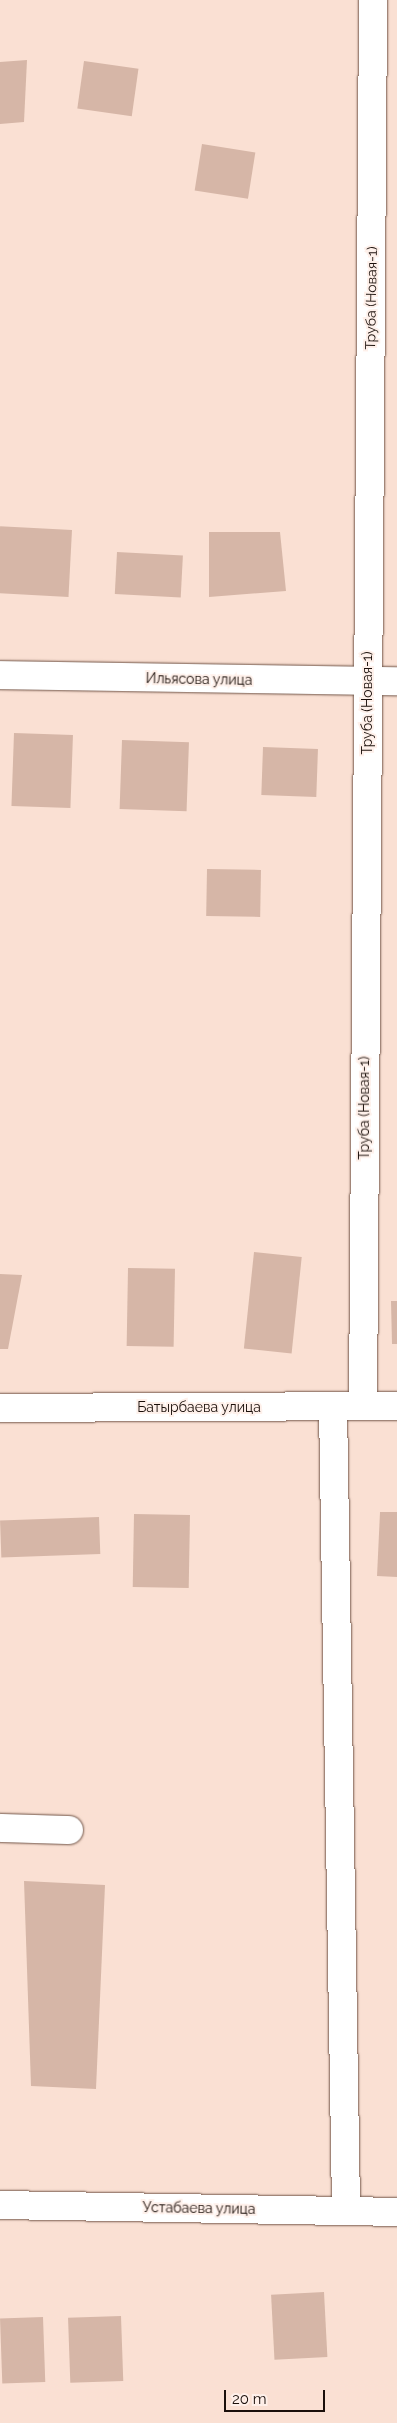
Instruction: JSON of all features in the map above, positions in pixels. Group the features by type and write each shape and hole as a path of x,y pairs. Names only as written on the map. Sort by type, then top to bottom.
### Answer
{"street":[{"name":"Труба (Новая-1)","path":"362,1406 373,0"},
{"name":"Ильясова улица","path":"0,675 397,681"},
{"path":"333,1406 346,2210"},
{"name":"Батырбаева улица","path":"0,1408 397,1406"},
{"path":"0,1828 69,1830"},
{"name":"Устабаева улица","path":"0,2205 397,2212"}],"building":[{"path":"27,60 24,122 0,124 0,62"},
{"path":"84,61 138,69 132,116 77,109"},
{"path":"202,144 255,152 248,199 195,190"},
{"path":"0,526 72,530 68,597 0,593"},
{"path":"209,532 280,532 286,591 209,597"},
{"path":"117,552 183,555 181,597 115,594"},
{"path":"14,733 73,735 70,808 11,806"},
{"path":"122,740 189,742 187,811 120,809"},
{"path":"263,747 318,749 316,797 261,795"},
{"path":"207,869 261,870 260,917 206,916"},
{"path":"254,1252 302,1257 292,1353 244,1348"},
{"path":"128,1268 175,1269 174,1347 127,1346"},
{"path":"0,1274 22,1275 8,1349 0,1349"},
{"path":"391,1301 397,1301 397,1344 392,1344"},
{"path":"380,1512 397,1512 397,1577 377,1576"},
{"path":"134,1514 190,1515 189,1588 133,1587"},
{"path":"99,1517 100,1554 1,1557 0,1520"},
{"path":"24,1881 105,1885 96,2089 31,2086"},
{"path":"324,2292 327,2357 274,2360 271,2295"},
{"path":"121,2316 123,2381 70,2383 68,2318"},
{"path":"43,2317 45,2382 2,2383 0,2319"}]}
